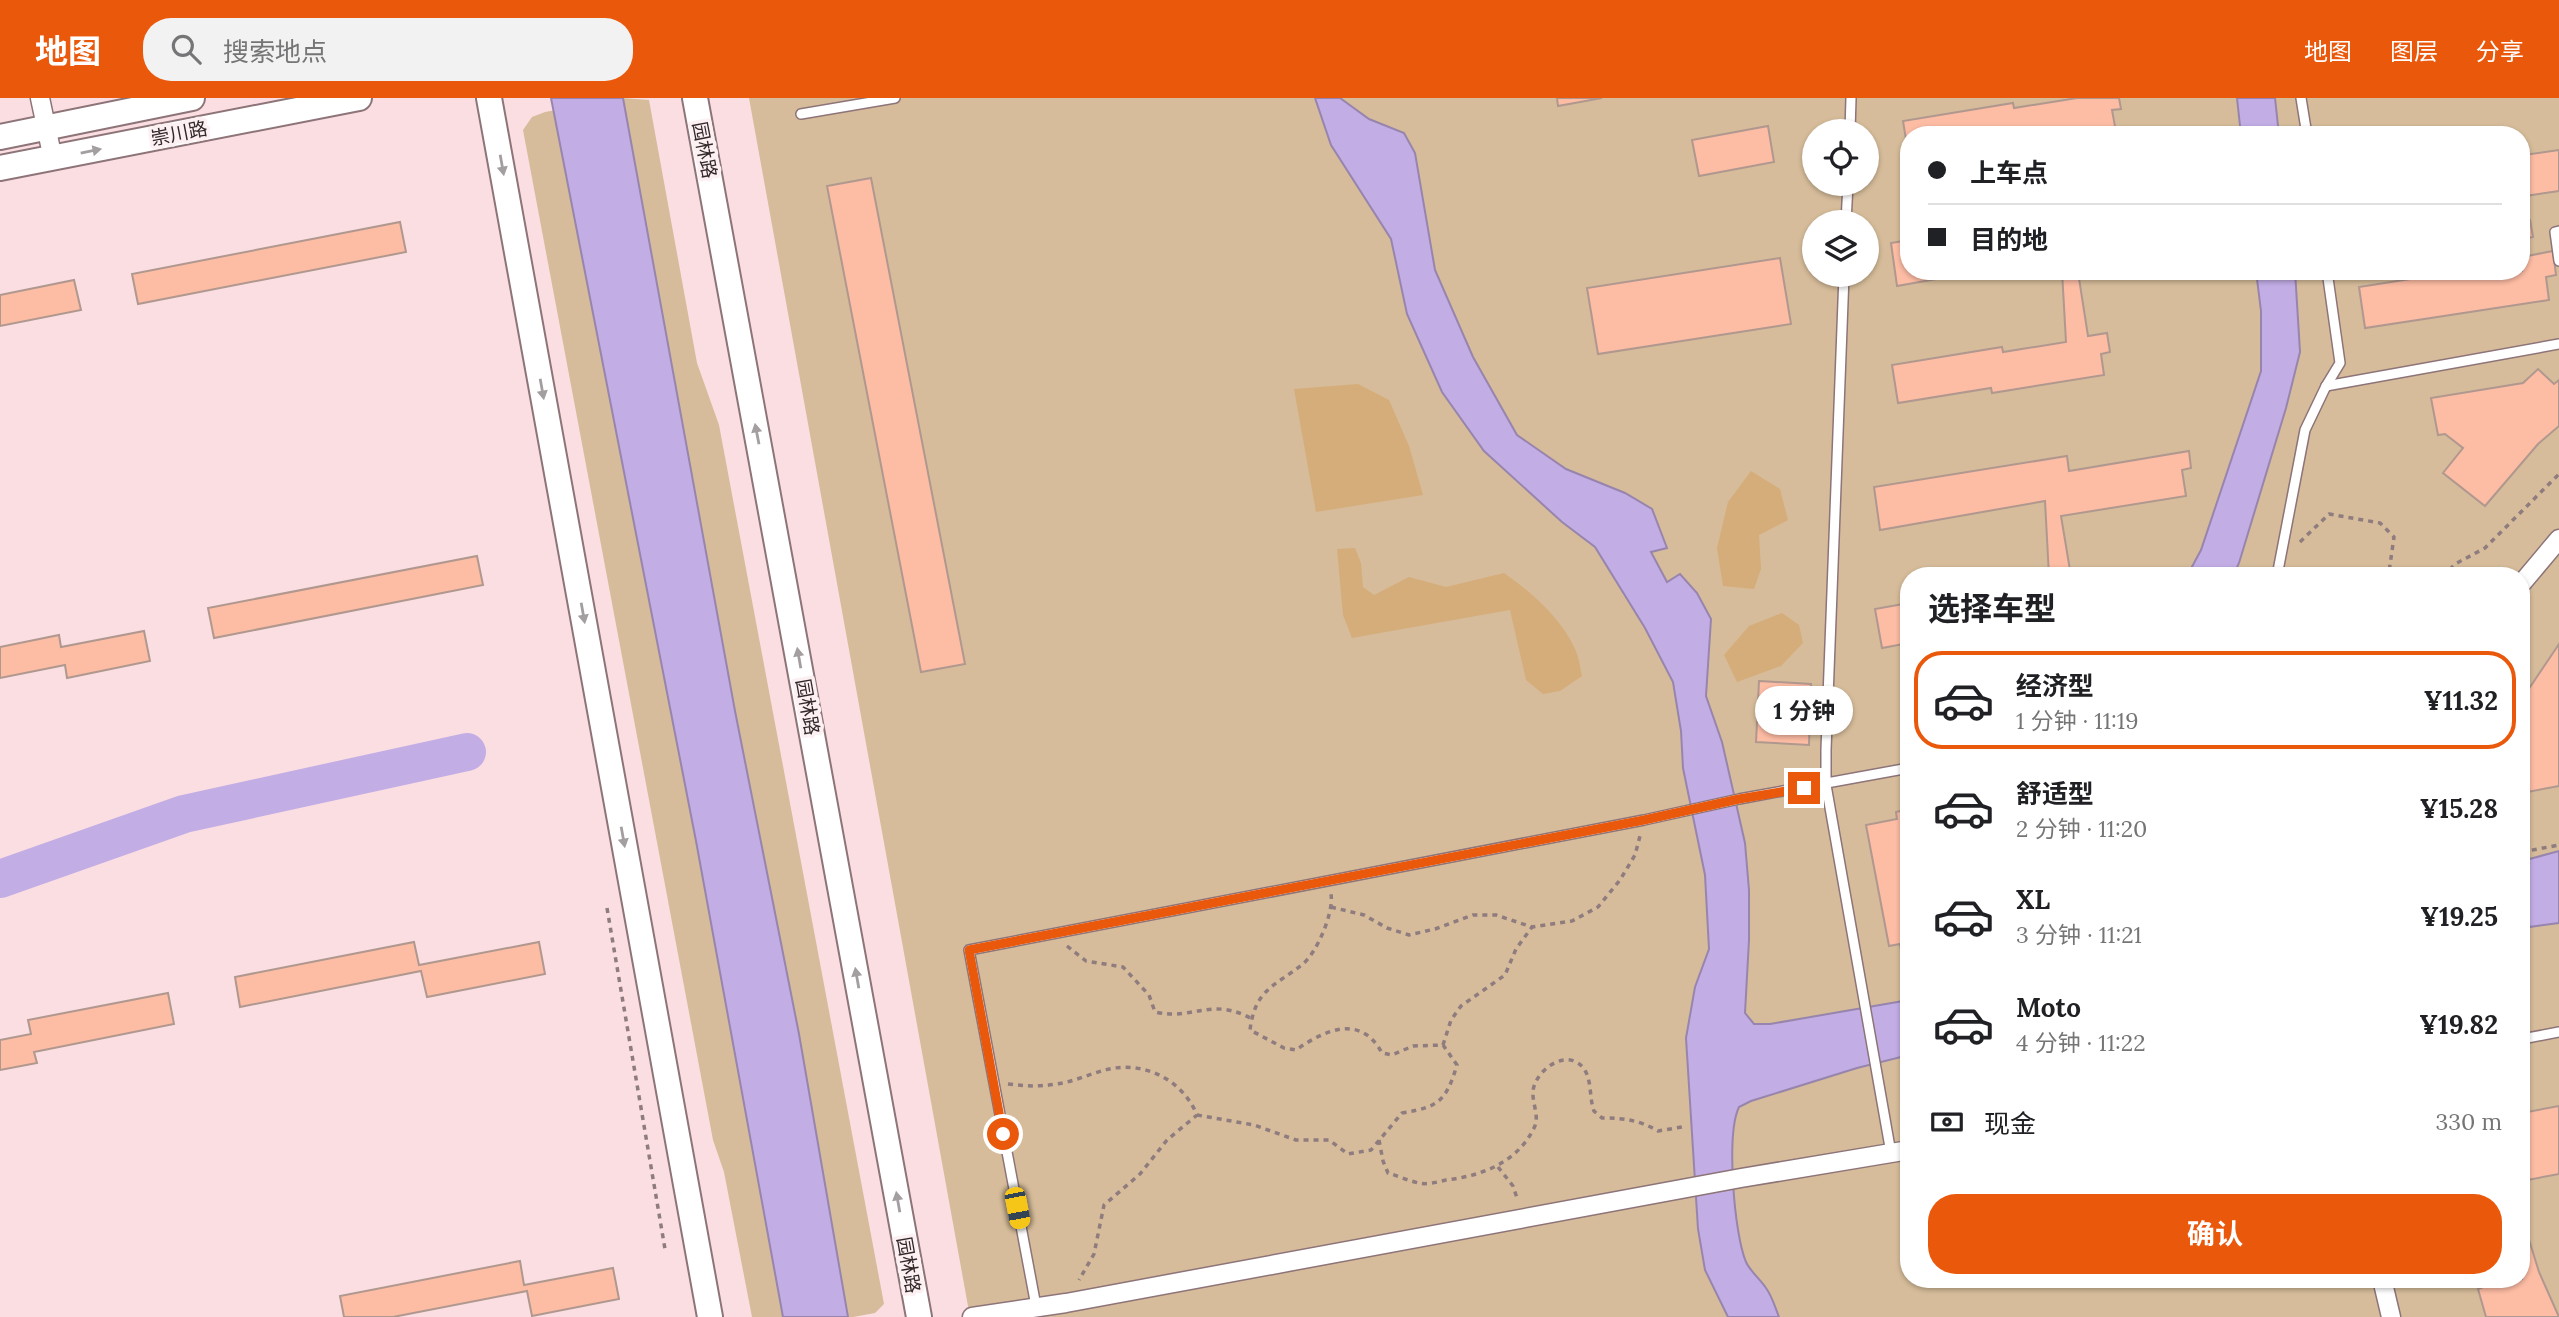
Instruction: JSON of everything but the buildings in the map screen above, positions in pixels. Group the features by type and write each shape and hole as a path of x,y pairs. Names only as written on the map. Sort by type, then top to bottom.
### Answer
{"main road":[{"name":"崇川路","path":"0,137 192,98"},
{"name":"崇川路","path":"0,168 359,98"},
{"path":"489,98 710,1317"},
{"name":"园林路","path":"695,98 919,1317"}],"street":[{"path":"40,98 52,159"},
{"path":"2530,573 2559,538"},
{"path":"971,1317 1037,1312 1066,1303 1741,1178 1900,1152"},
{"path":"2384,1288 2392,1317"}],"lane":[{"path":"801,114 895,98"},
{"path":"1850,119 1851,98"},
{"path":"2301,98 2305,126"},
{"path":"2559,231 2555,232 2559,261"},
{"path":"2279,567 2305,430 2340,363 2328,280"},
{"path":"1844,287 1826,785 1891,1153"},
{"path":"2326,386 2559,344"},
{"path":"1037,1312 969,950 1900,770"},
{"path":"2530,1037 2559,1032"}],"path":[{"path":"2452,567 2485,548 2559,474"},
{"path":"2280,559 2329,514 2380,523 2394,537 2390,567"},
{"path":"1331,907 1364,915 1387,928 1409,935 1473,915 1496,915 1532,927 1572,921 1598,907 1620,880 1635,855 1644,820"},
{"path":"2530,850 2559,845"},
{"path":"1328,881 1331,907 1328,921 1317,944 1305,963 1263,994 1250,1030 1283,1048 1296,1050 1315,1037 1339,1030 1359,1029 1374,1039 1382,1054 1392,1055 1413,1046 1443,1045"},
{"path":"607,908 665,1250"},
{"path":"1443,1045 1451,1020 1461,1006 1506,975 1516,949 1532,927"},
{"path":"1054,933 1072,952 1086,961 1123,967 1149,995 1155,1012 1171,1016 1196,1010 1224,1008 1235,1010 1252,1019"},
{"path":"1066,1303 1094,1254 1104,1205 1140,1174 1167,1140 1197,1115 1254,1125 1296,1140 1329,1140 1348,1154 1371,1150 1402,1114 1429,1109 1449,1091 1457,1065 1443,1045"},
{"path":"1379,1140 1388,1173 1421,1184 1466,1178 1498,1167 1515,1153 1535,1127 1537,1108 1533,1090 1540,1077 1551,1064 1565,1059 1578,1063 1587,1075 1594,1111 1602,1118 1625,1118 1643,1123 1658,1132 1682,1127"},
{"path":"994,1084 1030,1087 1059,1084 1111,1068 1136,1069 1157,1073 1178,1086 1191,1099 1197,1115"},
{"path":"1498,1167 1513,1186 1525,1219"}],"shaded area":[{"path":"551,98 623,98 735,711 799,1034 848,1317 783,1317 696,841"},
{"path":"622,98 649,100 697,363 719,425 884,1304 875,1313 853,1317 752,1317 724,1172 713,1140 523,130 532,117 545,112"},
{"path":"749,98 2559,98 2559,1317 970,1317"},
{"path":"1315,98 1340,98 1369,119 1404,133 1415,153 1435,270 1473,357 1517,435 1566,469 1625,493 1652,509 1667,548 1651,552 1667,582 1680,574 1697,593 1711,619 1706,696 1722,742 1745,843 1749,940 1745,1013 1754,1024 1770,1024 1900,1002 1900,1057 1857,1068 1739,1107 1735,1120 1732,1161 1738,1230 1746,1262 1768,1291 1779,1317 1728,1317 1705,1270 1698,1229 1686,1038 1695,987 1709,949 1705,875 1683,768 1681,731 1673,682 1645,628 1595,547 1562,522 1484,451 1442,392 1407,314 1391,239 1331,145"},
{"path":"2237,98 2275,98 2278,126 2240,126"},
{"path":"2257,280 2296,280 2300,352 2286,408 2237,567 2192,567 2201,550 2261,371 2261,311"},
{"path":"1358,384 1389,400 1409,446 1423,495 1316,512 1294,389"},
{"path":"1751,471 1780,489 1788,520 1759,535 1761,569 1754,589 1723,586 1717,548 1728,502"},
{"path":"1355,548 1361,563 1363,587 1374,595 1409,577 1446,587 1504,573 1554,616 1576,652 1582,676 1560,691 1543,694 1526,680 1510,610 1352,638 1343,615 1337,549"},
{"path":"1782,613 1799,625 1803,643 1781,666 1737,682 1724,655 1749,626"},
{"path":"2559,851 2559,923 2530,927 2530,859"}],"waterway":[{"path":"0,879 184,814 467,752"}],"route":[{"path":"1003,1134 969,950 1804,788"}]}
